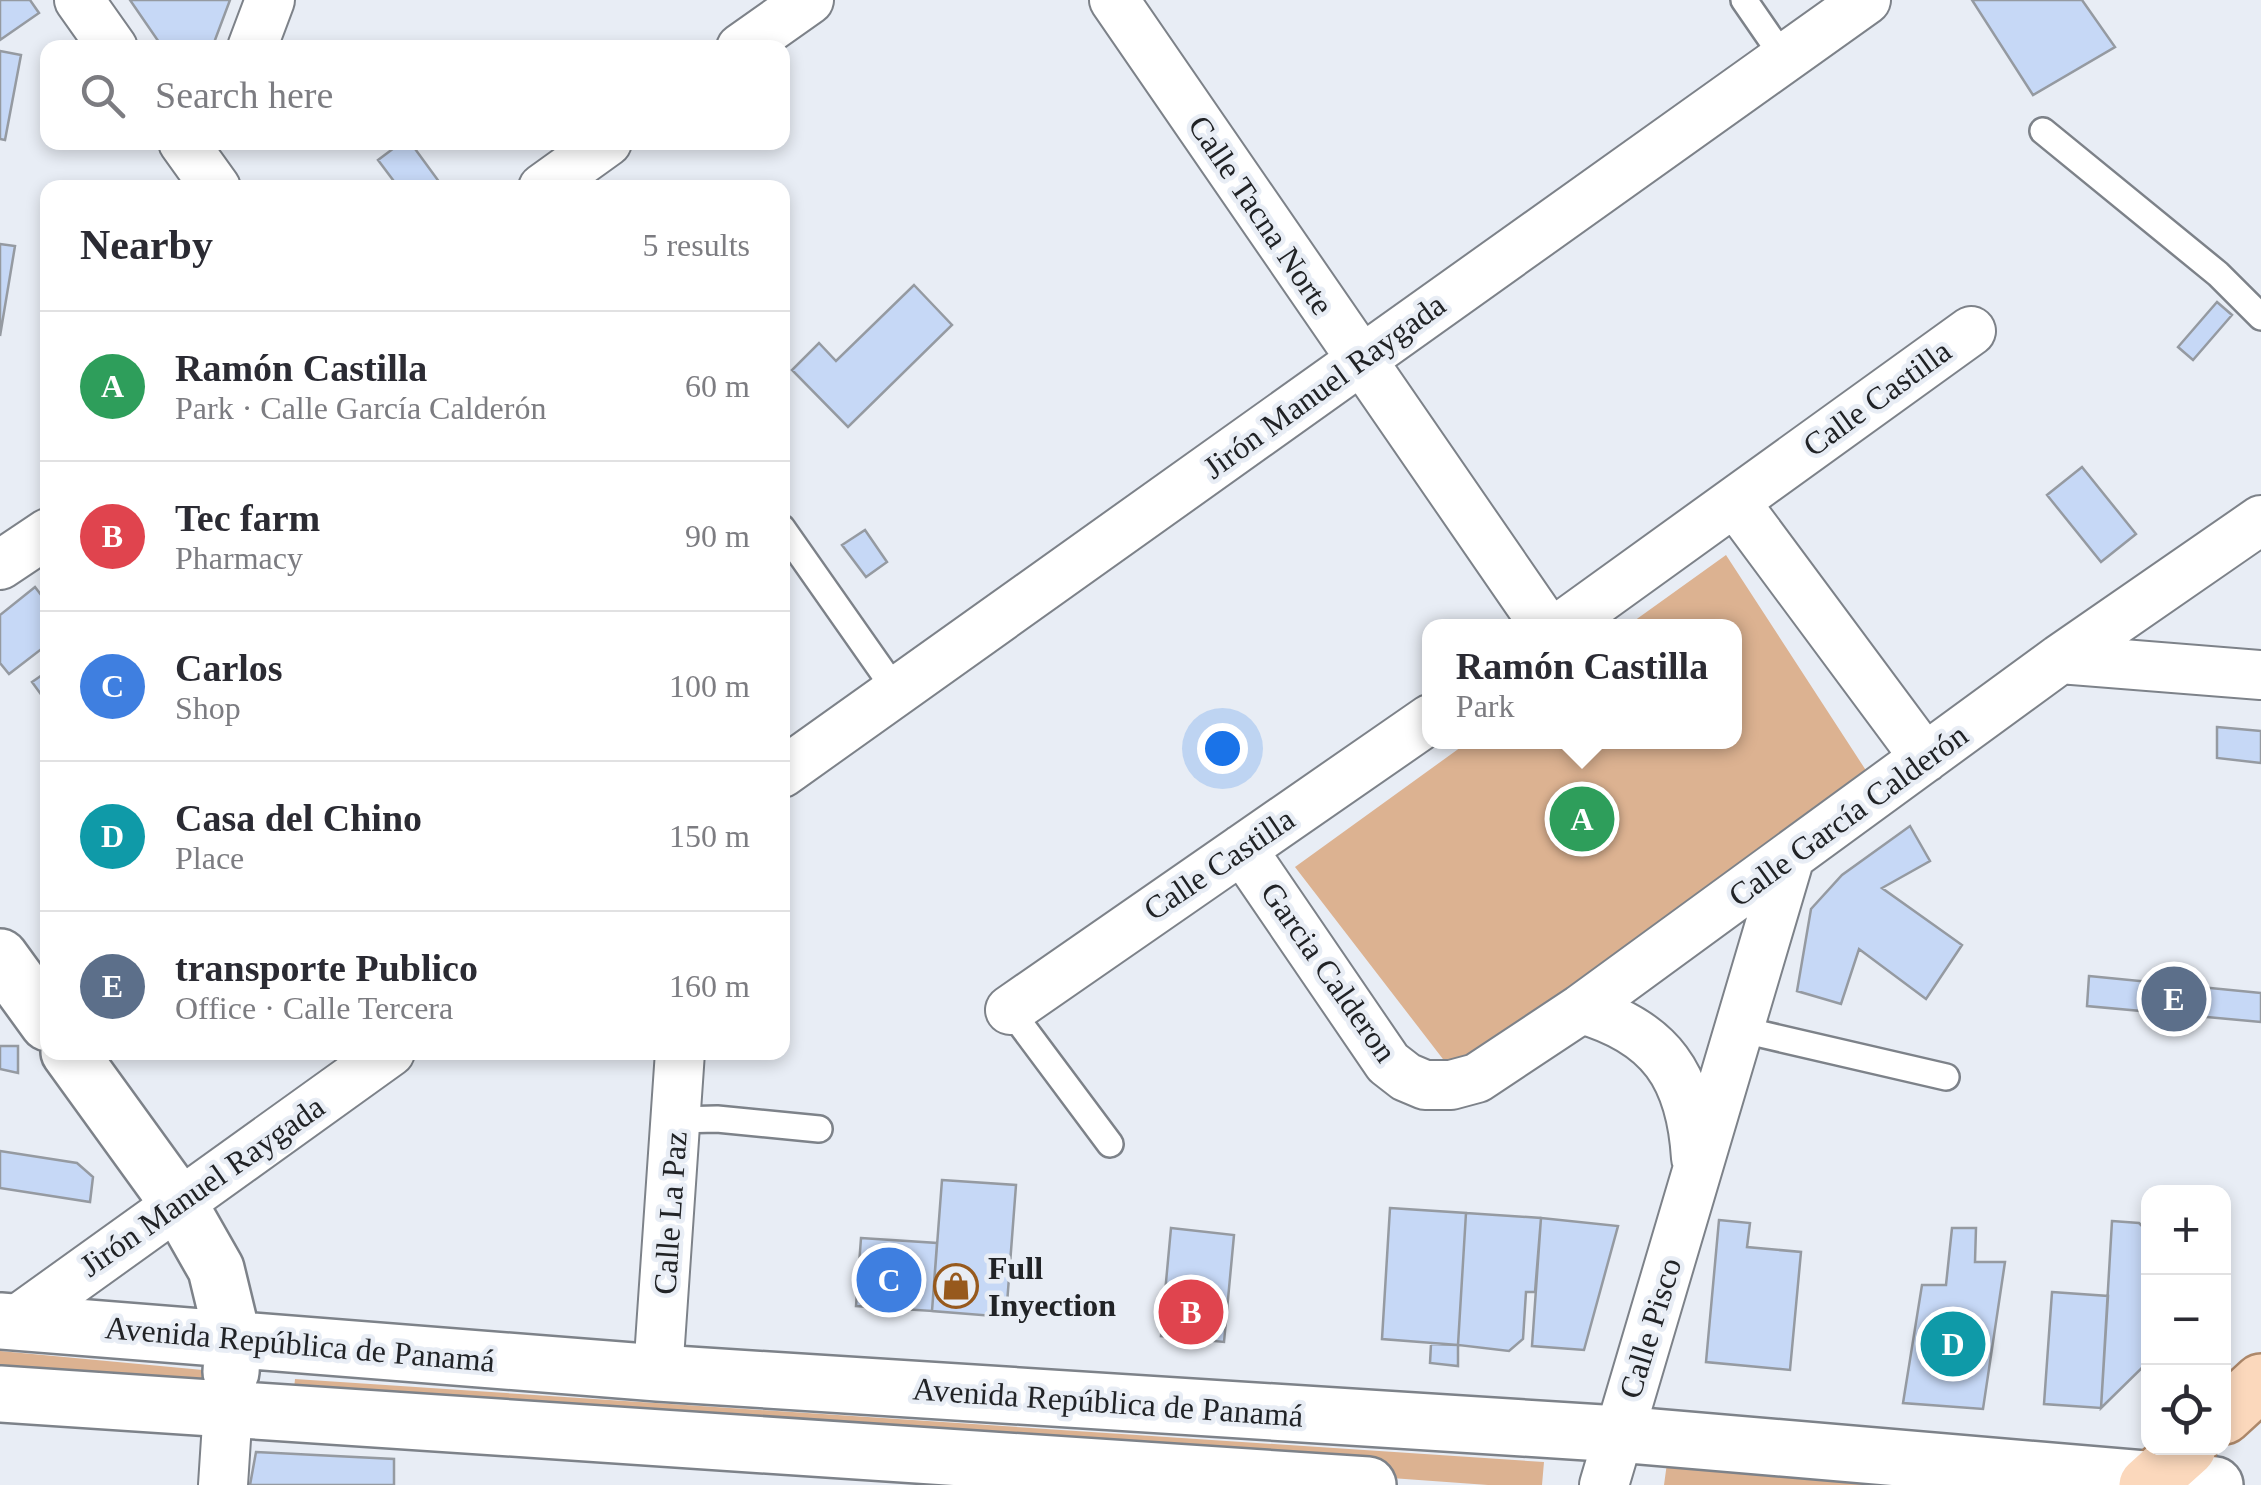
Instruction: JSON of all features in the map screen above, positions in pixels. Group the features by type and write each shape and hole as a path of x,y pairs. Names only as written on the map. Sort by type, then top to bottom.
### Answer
{"main road":[{"path":"0,957 40,1012"},
{"path":"75,1060 178,1204 216,1269 233,1339 228,1408"},
{"name":"Avenida República de Panamá","path":"7,1321 658,1373 1611,1460 2163,1471 2215,1485"},
{"path":"2231,1410 2261,1382"},
{"name":"Avenida República de Panamá","path":"0,1394 228,1408 972,1472 1368,1485"}],"street":[{"path":"78,0 108,40"},
{"path":"255,40 270,0"},
{"path":"752,40 809,0"},
{"name":"Calle Tacna Norte","path":"1114,0 1540,619"},
{"name":"Jirón Manuel Raygada","path":"790,767 1866,0"},
{"path":"554,180 595,150"},
{"name":"Calle Castilla","path":"1572,619 1971,331"},
{"path":"1735,502 1924,758"},
{"name":"Calle García Calderón","path":"1425,1085 1451,1085 1477,1078 1581,1009 2060,659 2261,520"},
{"path":"0,565 40,538"},
{"path":"2060,659 2261,675"},
{"name":"Calle Castilla","path":"1010,1010 1422,724"},
{"name":"Garcia Calderon","path":"1242,848 1388,1063 1425,1085"},
{"name":"Calle Pisco","path":"1611,1460 1789,860"},
{"name":"Calle Pisco","path":"1581,1009 1614,1019 1644,1036 1668,1061 1685,1091 1694,1124 1697,1172"},
{"name":"Jirón Manuel Raygada","path":"7,1321 379,1060"},
{"name":"Calle La Paz","path":"658,1373 680,1060"},
{"path":"223,1485 228,1408"}],"lane":[{"path":"1744,0 1784,58"},
{"path":"2043,131 2218,274 2261,317"},
{"path":"790,539 897,692"},
{"path":"1010,1010 1110,1144"},
{"path":"1739,1029 1946,1077"},
{"path":"676,1120 717,1119 819,1130"}],"shaded area":[{"path":"1726,555 1867,772 1456,1076 1295,867 1458,749 1742,749 1742,619 1637,619"},
{"path":"0,1351 203,1370 200,1392 0,1373"},
{"path":"295,1379 1544,1462 1542,1485 1488,1485 293,1399"},
{"path":"1667,1463 1935,1485 1664,1485"}],"building":[{"path":"0,0 30,0 39,13 0,40"},
{"path":"130,0 230,0 215,40 158,40"},
{"path":"1972,0 2082,0 2115,47 2033,95"},
{"path":"0,51 21,55 5,140 0,139"},
{"path":"391,150 416,150 438,180 393,180 378,160"},
{"path":"0,244 15,246 0,336"},
{"path":"914,285 952,325 848,427 792,370 819,343 836,361"},
{"path":"2217,302 2232,315 2193,360 2178,347"},
{"path":"2082,467 2136,534 2101,562 2047,495"},
{"path":"865,530 887,562 866,577 842,545"},
{"path":"35,587 40,594 40,650 9,674 0,663 0,615"},
{"path":"40,676 40,693 32,682"},
{"path":"2217,727 2261,731 2261,763 2217,758"},
{"path":"1910,826 1930,861 1882,888 1962,945 1926,999 1859,949 1841,1004 1797,991 1811,909 1842,875"},
{"path":"2089,976 2261,993 2261,1022 2087,1006"},
{"path":"0,1046 18,1046 18,1073 0,1069"},
{"path":"0,1151 77,1163 93,1177 90,1202 0,1188"},
{"path":"942,1180 1016,1185 1006,1317 932,1311"},
{"path":"1390,1208 1466,1213 1458,1345 1382,1339"},
{"path":"1466,1213 1541,1218 1535,1292 1526,1292 1523,1339 1509,1351 1458,1345"},
{"path":"1541,1218 1618,1226 1584,1350 1532,1346"},
{"path":"1719,1220 1750,1223 1747,1247 1801,1252 1790,1370 1706,1362"},
{"path":"2112,1221 2139,1223 2141,1369 2101,1408"},
{"path":"1171,1228 1234,1235 1224,1342 1161,1336"},
{"path":"1952,1228 1976,1228 1975,1262 2005,1262 1983,1409 1903,1403 1922,1285 1946,1285"},
{"path":"861,1238 937,1243 932,1311 856,1306"},
{"path":"2052,1292 2108,1296 2101,1408 2044,1404"},
{"path":"1431,1344 1458,1345 1458,1366 1430,1363"},
{"path":"256,1452 394,1459 394,1485 250,1485"}],"place":[{"name":"Ramón Castilla","path":"1582,819"},
{"name":"transporte Publico","path":"2174,999"},
{"name":"Carlos","path":"889,1280"},
{"name":"Full Inyection","path":"956,1286"},
{"name":"Tec farm","path":"1191,1312"},
{"name":"Casa del Chino","path":"1953,1344"}]}
